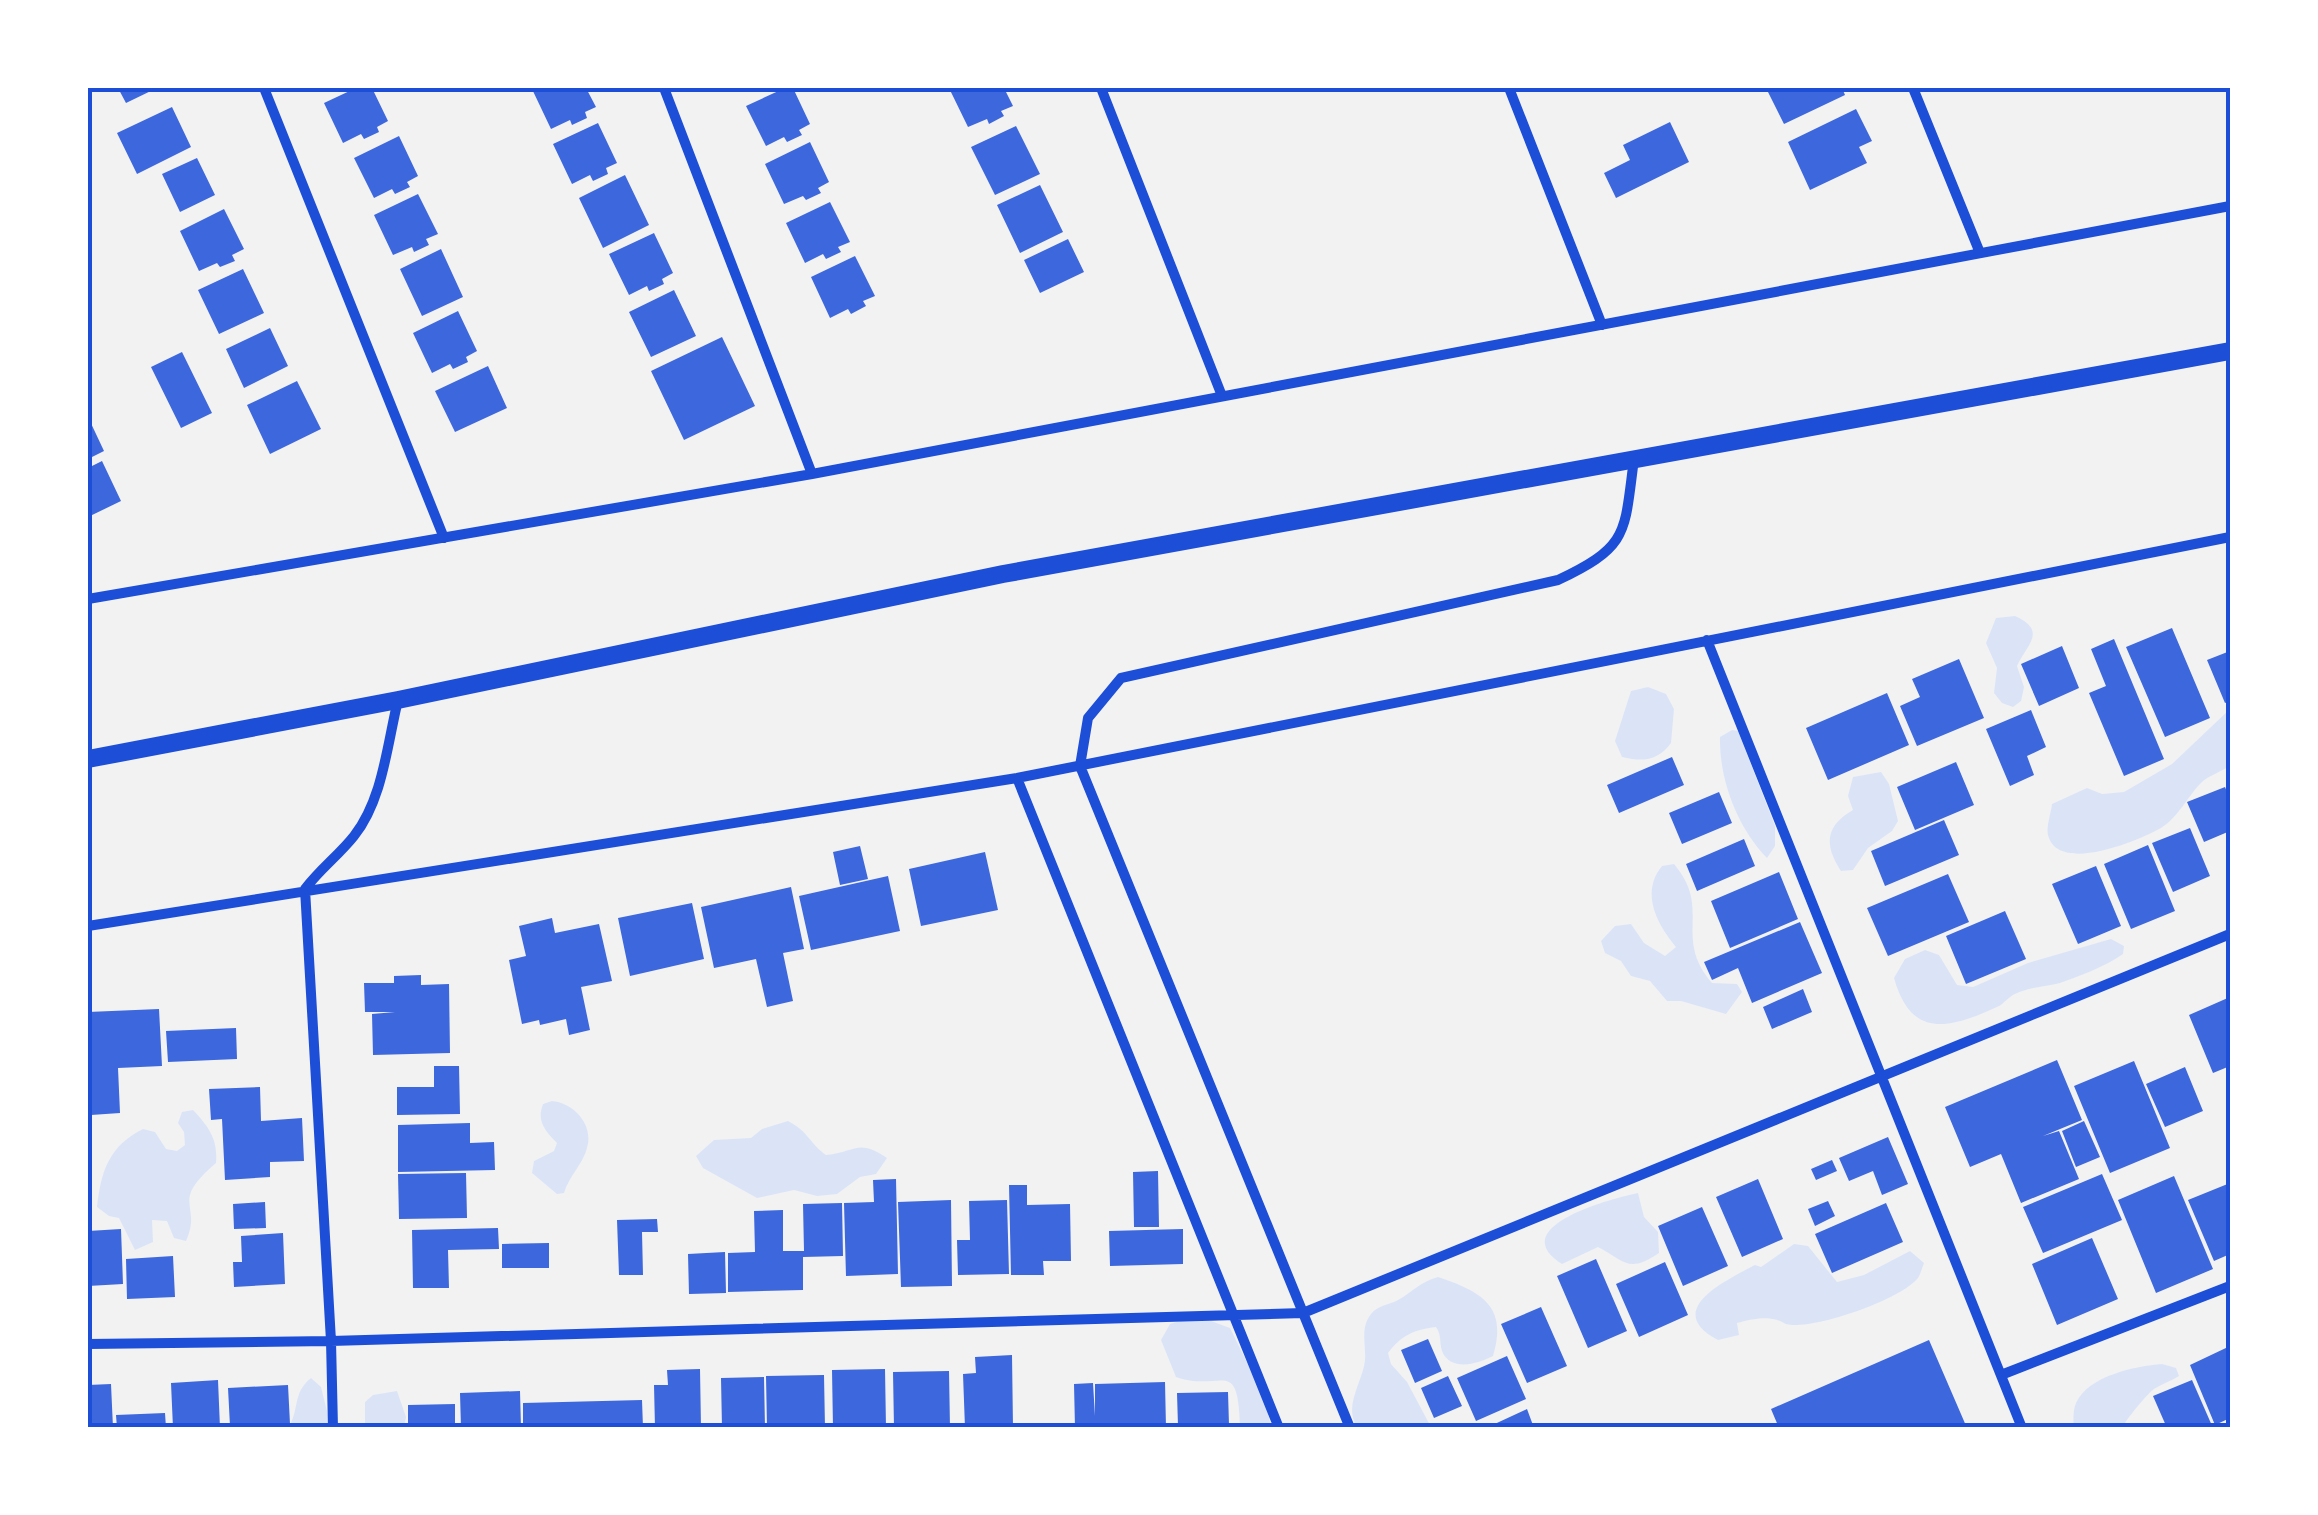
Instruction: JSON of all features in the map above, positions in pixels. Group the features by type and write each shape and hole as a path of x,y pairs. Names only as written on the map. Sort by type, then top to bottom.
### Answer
{"street":[{"path":"264,88 444,538"},
{"path":"664,88 812,474"},
{"path":"1100,88 1222,396"},
{"path":"1509,88 1602,325"},
{"path":"1913,88 1980,253"},
{"path":"88,598 812,474 2230,206"},
{"path":"88,758 398,700 1003,574 2230,350"},
{"path":"1350,1428 1080,766 1088,718 1121,678 1558,580 1599,561 1624,530 1634,459"},
{"path":"88,926 1016,778 2230,537"},
{"path":"1707,640 2022,1428"},
{"path":"332,1428 331,1341 306,889 320,869 353,838 373,805 398,700"},
{"path":"1016,778 1280,1428"},
{"path":"88,1344 331,1341 1303,1313 2230,934"},
{"path":"2001,1375 2230,1286"}],"shaded area":[{"path":"2015,616 2033,633 2017,666 2024,687 2021,701 2013,707 2002,703 1994,693 1997,668 1986,643 1996,618"},
{"path":"1648,687 1666,694 1674,709 1671,743 1650,759 1622,757 1615,741 1631,691"},
{"path":"2230,709 2230,766 2203,781 2161,828 2100,851 2083,854 2055,847 2048,835 2052,804 2087,788 2102,794 2124,792 2172,764"},
{"path":"1738,731 1775,826 1775,846 1767,858 1747,832 1727,786 1720,737"},
{"path":"1881,772 1889,784 1898,821 1892,831 1868,848 1853,870 1841,871 1832,853 1830,837 1837,823 1853,810 1848,796 1853,777"},
{"path":"1674,864 1691,895 1693,937 1700,966 1712,983 1737,984 1742,992 1726,1014 1681,1001 1667,1001 1650,981 1631,976 1621,961 1605,953 1601,941 1615,926 1631,924 1644,943 1665,956 1676,947 1657,918 1652,897 1652,887 1662,866"},
{"path":"2111,939 2124,946 2123,954 2108,963 2060,983 2020,992 1997,1007 1948,1024 1921,1020 1901,998 1894,978 1905,959 1925,950 1939,955 1957,985 1973,987 2028,963"},
{"path":"552,1101 575,1111 588,1131 585,1154 564,1193 557,1194 532,1173 534,1161 554,1151 557,1143 541,1121 543,1104"},
{"path":"193,1110 211,1134 216,1163 193,1187 186,1241 174,1238 167,1221 152,1220 153,1242 135,1250 119,1218 97,1207 104,1171 122,1143 143,1129 155,1132 166,1149 177,1151 185,1145 178,1123 182,1112"},
{"path":"788,1121 826,1155 863,1147 887,1158 876,1174 860,1177 837,1194 817,1196 794,1190 757,1198 703,1168 696,1156 714,1140 751,1138 762,1129"},
{"path":"1638,1193 1644,1217 1658,1232 1659,1253 1633,1264 1598,1247 1562,1264 1547,1251 1545,1238 1568,1216"},
{"path":"1794,1244 1808,1246 1837,1282 1864,1275 1910,1251 1924,1263 1918,1278 1895,1295 1839,1317 1792,1325 1762,1318 1737,1323 1739,1335 1718,1340 1702,1329 1696,1318 1697,1307 1705,1297"},
{"path":"1438,1277 1488,1303 1497,1325 1493,1356 1458,1364 1446,1358 1436,1327 1409,1334 1388,1353 1431,1427 1357,1427 1352,1410 1364,1368 1368,1319 1377,1309"},
{"path":"1186,1319 1211,1321 1230,1328 1265,1399 1271,1427 1240,1427 1239,1405 1231,1383 1176,1377 1161,1340 1170,1324"},
{"path":"2162,1364 2176,1368 2179,1376 2151,1391 2127,1419 2126,1427 2074,1427 2076,1403 2091,1386 2126,1370"},
{"path":"311,1378 321,1387 331,1427 288,1428 301,1390"},
{"path":"397,1391 406,1417 404,1427 365,1427 365,1402 373,1395"}],"building":[{"path":"118,88 157,88 126,103"},
{"path":"356,88 372,88 388,121 377,127 379,132 364,139 361,134 343,143 324,103"},
{"path":"586,88 596,107 585,112 587,118 572,125 570,120 551,129 532,89"},
{"path":"793,88 810,124 799,130 802,135 787,142 784,137 766,146 746,106"},
{"path":"949,88 1004,88 1013,106 1001,111 1004,116 989,124 987,119 968,127"},
{"path":"1766,88 1842,88 1845,95 1784,124"},
{"path":"172,107 191,147 137,174 117,133"},
{"path":"1856,109 1872,141 1859,147 1867,163 1810,190 1788,142"},
{"path":"1670,122 1689,162 1616,198 1604,173 1630,160 1623,145"},
{"path":"598,123 617,163 606,168 608,174 593,181 590,175 572,184 553,144"},
{"path":"1016,126 1040,174 995,195 971,147"},
{"path":"399,136 418,176 407,182 410,187 395,194 392,189 374,198 354,158"},
{"path":"810,142 829,182 818,188 821,193 784,204 765,164"},
{"path":"197,158 215,195 180,212 162,174"},
{"path":"625,175 649,225 603,248 579,198"},
{"path":"1040,185 1063,232 1020,253 997,205"},
{"path":"418,194 438,234 426,239 429,245 414,252 412,247 393,255 374,215"},
{"path":"830,202 850,242 826,259 823,254 805,263 786,223"},
{"path":"224,209 244,249 232,255 235,261 199,271 180,231"},
{"path":"654,233 673,273 662,279 664,284 649,291 647,286 629,295 609,254"},
{"path":"1068,239 1084,272 1040,293 1024,260"},
{"path":"441,249 463,297 422,316 400,269"},
{"path":"855,256 875,296 863,301 866,306 851,314 848,309 830,318 811,277"},
{"path":"243,269 264,313 219,334 198,290"},
{"path":"674,290 696,336 651,357 629,312"},
{"path":"458,311 477,351 466,357 468,362 453,369 450,364 432,373 413,333"},
{"path":"270,328 288,366 244,388 226,349"},
{"path":"722,337 755,406 684,440 651,371"},
{"path":"182,352 212,413 181,428 151,367"},
{"path":"488,366 507,408 455,432 435,391"},
{"path":"297,381 321,429 270,454 247,405"},
{"path":"88,417 104,451 88,459"},
{"path":"102,461 121,501 88,517 88,468"},
{"path":"2172,628 2210,718 2165,737 2126,647"},
{"path":"2114,639 2164,759 2124,776 2089,693 2106,686 2091,649"},
{"path":"2062,646 2079,688 2039,706 2021,664"},
{"path":"2230,651 2230,701 2225,703 2207,660"},
{"path":"1959,659 1984,718 1917,746 1900,706 1920,697 1912,679"},
{"path":"1887,693 1909,745 1828,780 1806,728"},
{"path":"2031,710 2046,747 2027,756 2034,775 2010,786 1986,729"},
{"path":"1672,757 1684,785 1619,813 1607,785"},
{"path":"1956,762 1974,805 1915,830 1897,787"},
{"path":"2225,787 2230,799 2230,831 2204,842 2187,802"},
{"path":"1719,792 1732,823 1682,844 1669,813"},
{"path":"1944,820 1959,855 1885,886 1871,851"},
{"path":"2190,828 2210,876 2173,892 2152,843"},
{"path":"1744,839 1755,866 1697,891 1686,864"},
{"path":"2148,845 2175,911 2131,929 2104,864"},
{"path":"860,846 868,879 840,885 833,852"},
{"path":"985,852 998,910 921,926 909,869"},
{"path":"2096,866 2121,926 2078,944 2052,884"},
{"path":"1779,872 1798,919 1730,948 1711,901"},
{"path":"1948,874 1969,922 1888,956 1867,908"},
{"path":"888,876 900,931 811,950 799,896"},
{"path":"791,887 804,949 783,953 793,1001 767,1007 756,959 714,968 701,907"},
{"path":"692,903 704,959 630,976 618,918"},
{"path":"2005,911 2026,959 1966,984 1946,936"},
{"path":"552,918 555,933 599,924 612,981 581,987 590,1030 569,1035 566,1019 540,1025 539,1020 522,1024 509,960 526,956 519,926"},
{"path":"1800,922 1822,973 1752,1003 1738,968 1712,980 1704,962"},
{"path":"421,975 421,985 449,984 450,1053 373,1055 372,1014 395,1012 365,1012 364,983 394,983 394,976"},
{"path":"1803,989 1812,1012 1772,1029 1763,1007"},
{"path":"2230,997 2230,1066 2213,1073 2189,1015"},
{"path":"159,1009 162,1066 118,1068 120,1113 91,1115 88,1012"},
{"path":"236,1028 237,1059 168,1062 166,1031"},
{"path":"2057,1060 2082,1120 2043,1136 2059,1131 2079,1179 2021,1203 2001,1154 1970,1167 1945,1107"},
{"path":"2134,1061 2170,1148 2110,1173 2074,1086"},
{"path":"434,1066 459,1066 460,1114 397,1115 397,1087 434,1087"},
{"path":"2185,1067 2203,1111 2165,1127 2146,1084"},
{"path":"260,1087 261,1121 302,1118 304,1161 270,1162 270,1177 225,1180 222,1119 211,1120 209,1089"},
{"path":"2084,1121 2100,1157 2076,1167 2062,1131"},
{"path":"470,1123 470,1143 494,1142 495,1170 398,1172 398,1125"},
{"path":"1888,1137 1908,1184 1882,1195 1873,1171 1849,1181 1839,1158"},
{"path":"1832,1160 1837,1171 1816,1180 1811,1169"},
{"path":"1158,1171 1159,1227 1134,1227 1133,1172"},
{"path":"466,1173 467,1218 399,1219 398,1174"},
{"path":"2102,1174 2122,1220 2043,1253 2023,1207"},
{"path":"2174,1176 2213,1269 2156,1293 2118,1200"},
{"path":"896,1179 898,1274 846,1276 844,1203 874,1202 873,1180"},
{"path":"1758,1179 1783,1239 1742,1257 1716,1197"},
{"path":"2230,1183 2230,1254 2214,1261 2188,1200"},
{"path":"1009,1185 1027,1185 1027,1205 1070,1204 1071,1261 1043,1261 1044,1275 1011,1275"},
{"path":"951,1200 952,1286 901,1287 898,1202"},
{"path":"1007,1200 1009,1274 958,1275 957,1240 970,1240 969,1201"},
{"path":"1828,1201 1835,1216 1815,1226 1808,1209"},
{"path":"265,1202 266,1228 234,1229 233,1204"},
{"path":"842,1203 843,1256 803,1257 803,1290 728,1292 728,1253 755,1252 754,1211 783,1210 783,1251 804,1251 803,1204"},
{"path":"1886,1203 1903,1242 1832,1273 1815,1234"},
{"path":"1702,1207 1728,1266 1683,1286 1658,1226"},
{"path":"657,1219 658,1232 642,1232 643,1275 619,1275 617,1220"},
{"path":"498,1228 499,1249 448,1250 449,1288 413,1288 412,1230"},
{"path":"121,1229 123,1284 88,1286 88,1231"},
{"path":"1183,1229 1183,1264 1110,1266 1109,1231"},
{"path":"283,1233 285,1284 234,1287 233,1262 242,1262 241,1236"},
{"path":"2092,1238 2118,1299 2057,1325 2032,1264"},
{"path":"549,1243 549,1268 502,1268 502,1244"},
{"path":"725,1252 726,1293 689,1294 688,1254"},
{"path":"173,1256 175,1297 127,1299 126,1259"},
{"path":"1596,1259 1627,1331 1588,1348 1557,1276"},
{"path":"1665,1262 1688,1315 1639,1337 1616,1284"},
{"path":"1541,1307 1567,1366 1527,1383 1501,1324"},
{"path":"1428,1339 1442,1371 1415,1383 1401,1350"},
{"path":"1929,1340 1967,1428 1779,1428 1771,1409"},
{"path":"2228,1347 2230,1418 2215,1425 2190,1365"},
{"path":"1012,1355 1013,1428 965,1428 963,1374 976,1373 975,1357"},
{"path":"1507,1356 1526,1399 1476,1421 1457,1378"},
{"path":"700,1369 701,1428 655,1428 654,1385 668,1385 667,1370"},
{"path":"885,1369 886,1428 833,1428 832,1370"},
{"path":"949,1371 950,1428 894,1428 893,1372"},
{"path":"824,1375 825,1428 767,1428 766,1376"},
{"path":"1448,1376 1462,1406 1434,1418 1421,1388"},
{"path":"764,1377 765,1428 722,1428 721,1378"},
{"path":"218,1380 220,1428 173,1428 171,1383"},
{"path":"2192,1380 2213,1428 2167,1428 2153,1396"},
{"path":"1165,1382 1166,1428 1075,1428 1074,1384 1093,1383 1095,1416 1095,1384"},
{"path":"111,1384 113,1428 88,1428 88,1385"},
{"path":"288,1385 290,1424 230,1426 228,1388"},
{"path":"520,1391 521,1428 461,1428 460,1393"},
{"path":"1228,1392 1229,1425 1178,1426 1177,1393"},
{"path":"642,1400 643,1428 523,1428 523,1403"},
{"path":"455,1404 455,1428 408,1428 408,1405"},
{"path":"1527,1409 1534,1428 1486,1428"},
{"path":"165,1413 166,1428 117,1428 116,1415"}]}
